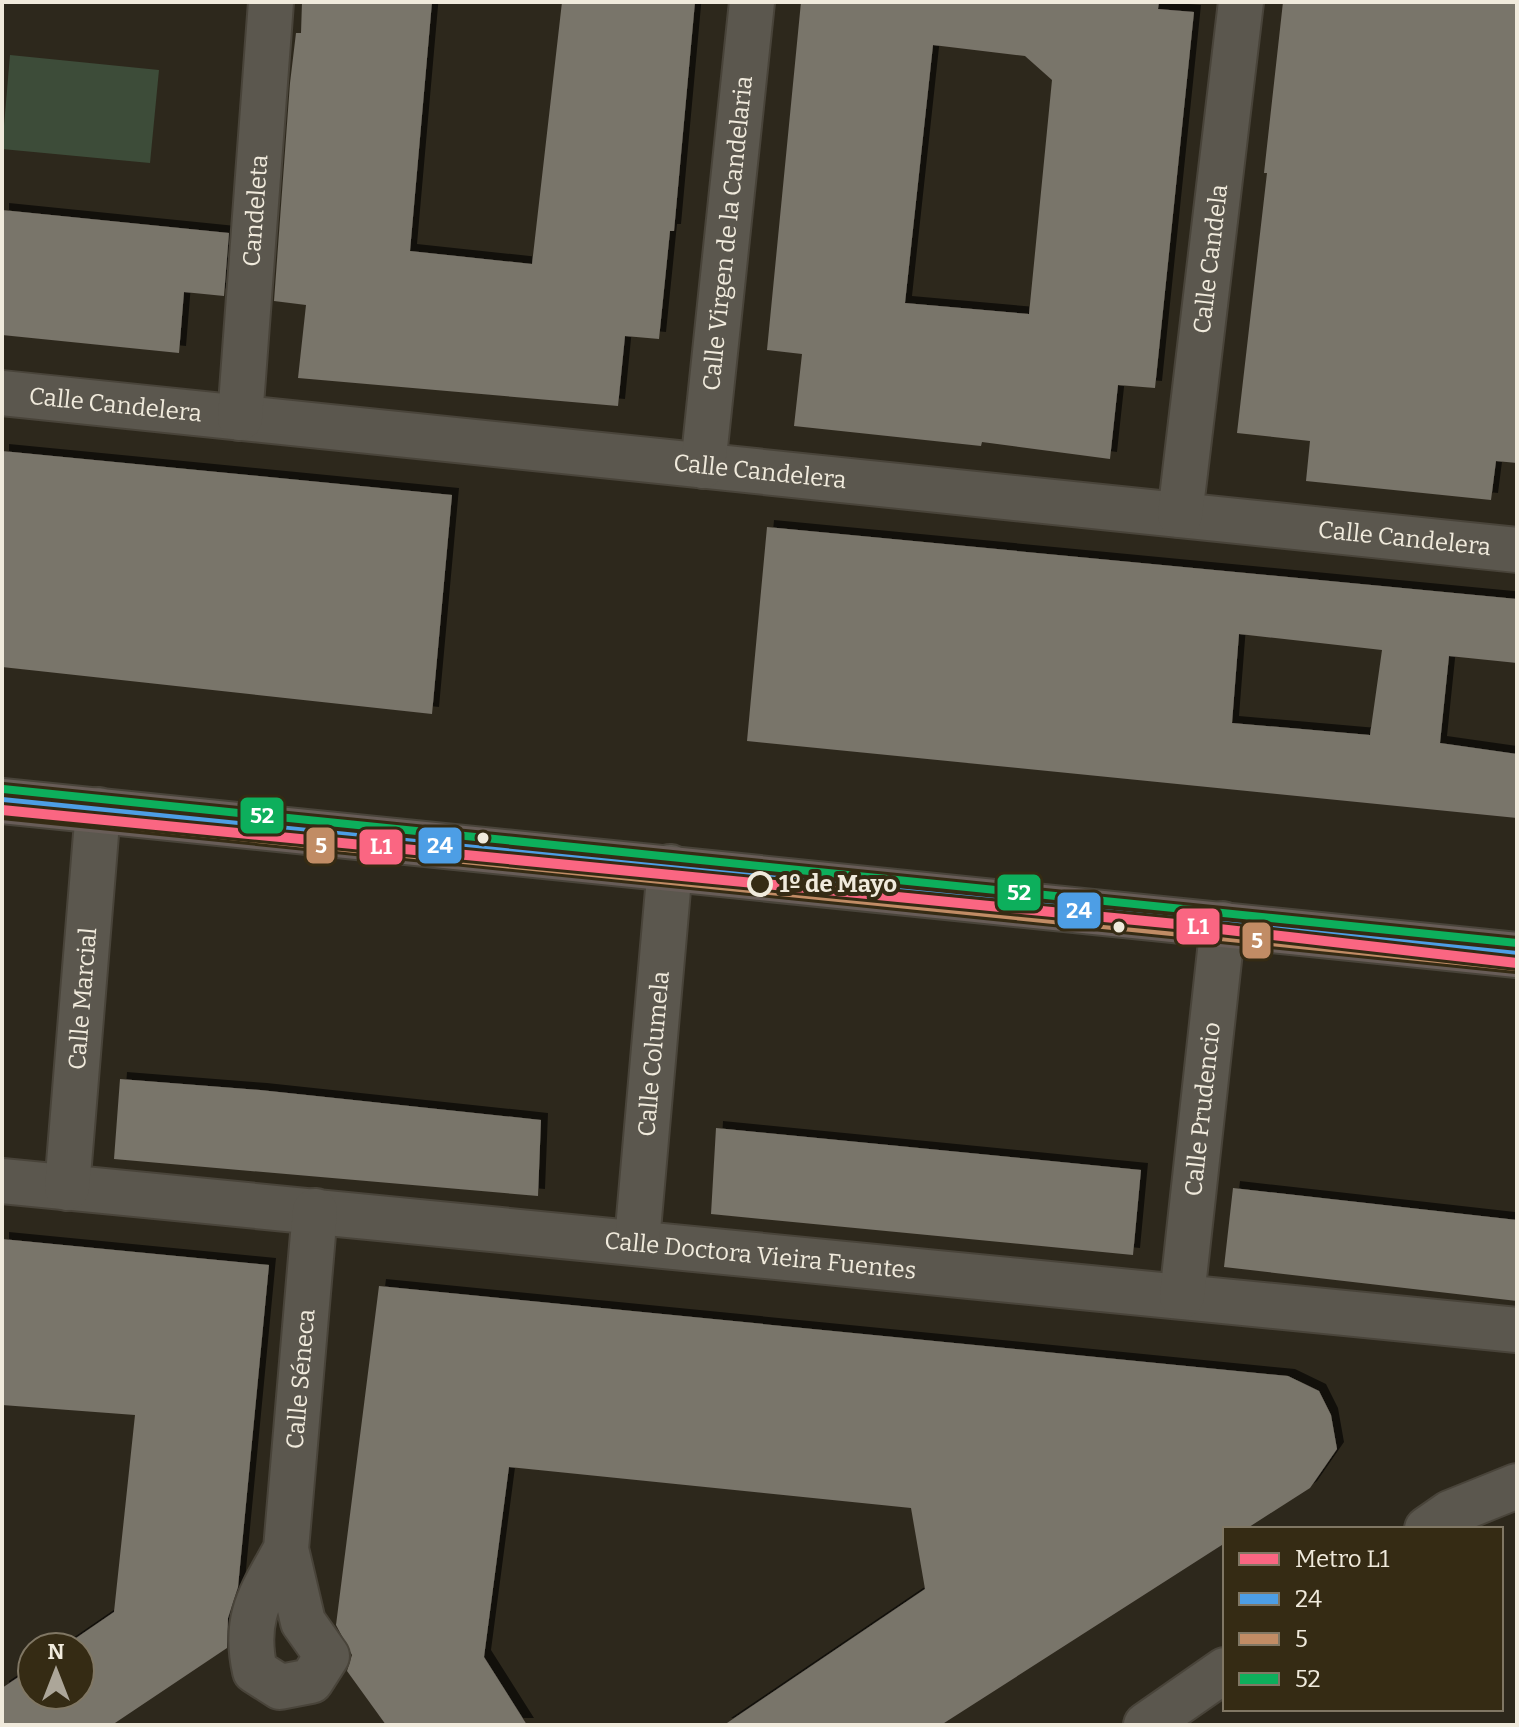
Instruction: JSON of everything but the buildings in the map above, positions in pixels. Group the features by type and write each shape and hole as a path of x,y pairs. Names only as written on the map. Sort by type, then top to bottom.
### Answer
{"main road":[{"path":"2,801 1517,955"}],"street":[{"name":"Candeleta","path":"240,418 271,2"},
{"name":"Calle Virgen de la Candelaria","path":"703,466 752,2"},
{"name":"Calle Candela","path":"1180,515 1241,2"},
{"name":"Calle Candelera","path":"2,393 1517,550"},
{"name":"Calle Marcial","path":"67,1188 98,810"},
{"name":"Calle Columela","path":"637,1241 670,867"},
{"name":"Calle Prudencio","path":"1182,1296 1223,924"},
{"name":"Calle Doctora Vieira Fuentes","path":"2,1181 637,1241 1517,1330"},
{"name":"Calle Séneca","path":"286,1549 315,1211"},
{"path":"1430,1527 1450,1513 1517,1486"},
{"path":"1146,1725 1223,1671"}],"green space":[{"path":"10,55 159,70 150,163 2,149"}],"metro line":[{"name":"L1","path":"2,810 1176,924 1517,963"}],"transit line":[{"name":"52","path":"3,789 1517,943"},
{"name":"24","path":"2,801 1517,955"},
{"name":"5","path":"2,813 1516,967"}],"place":[{"name":"1º de Mayo","path":"760,884"}]}
